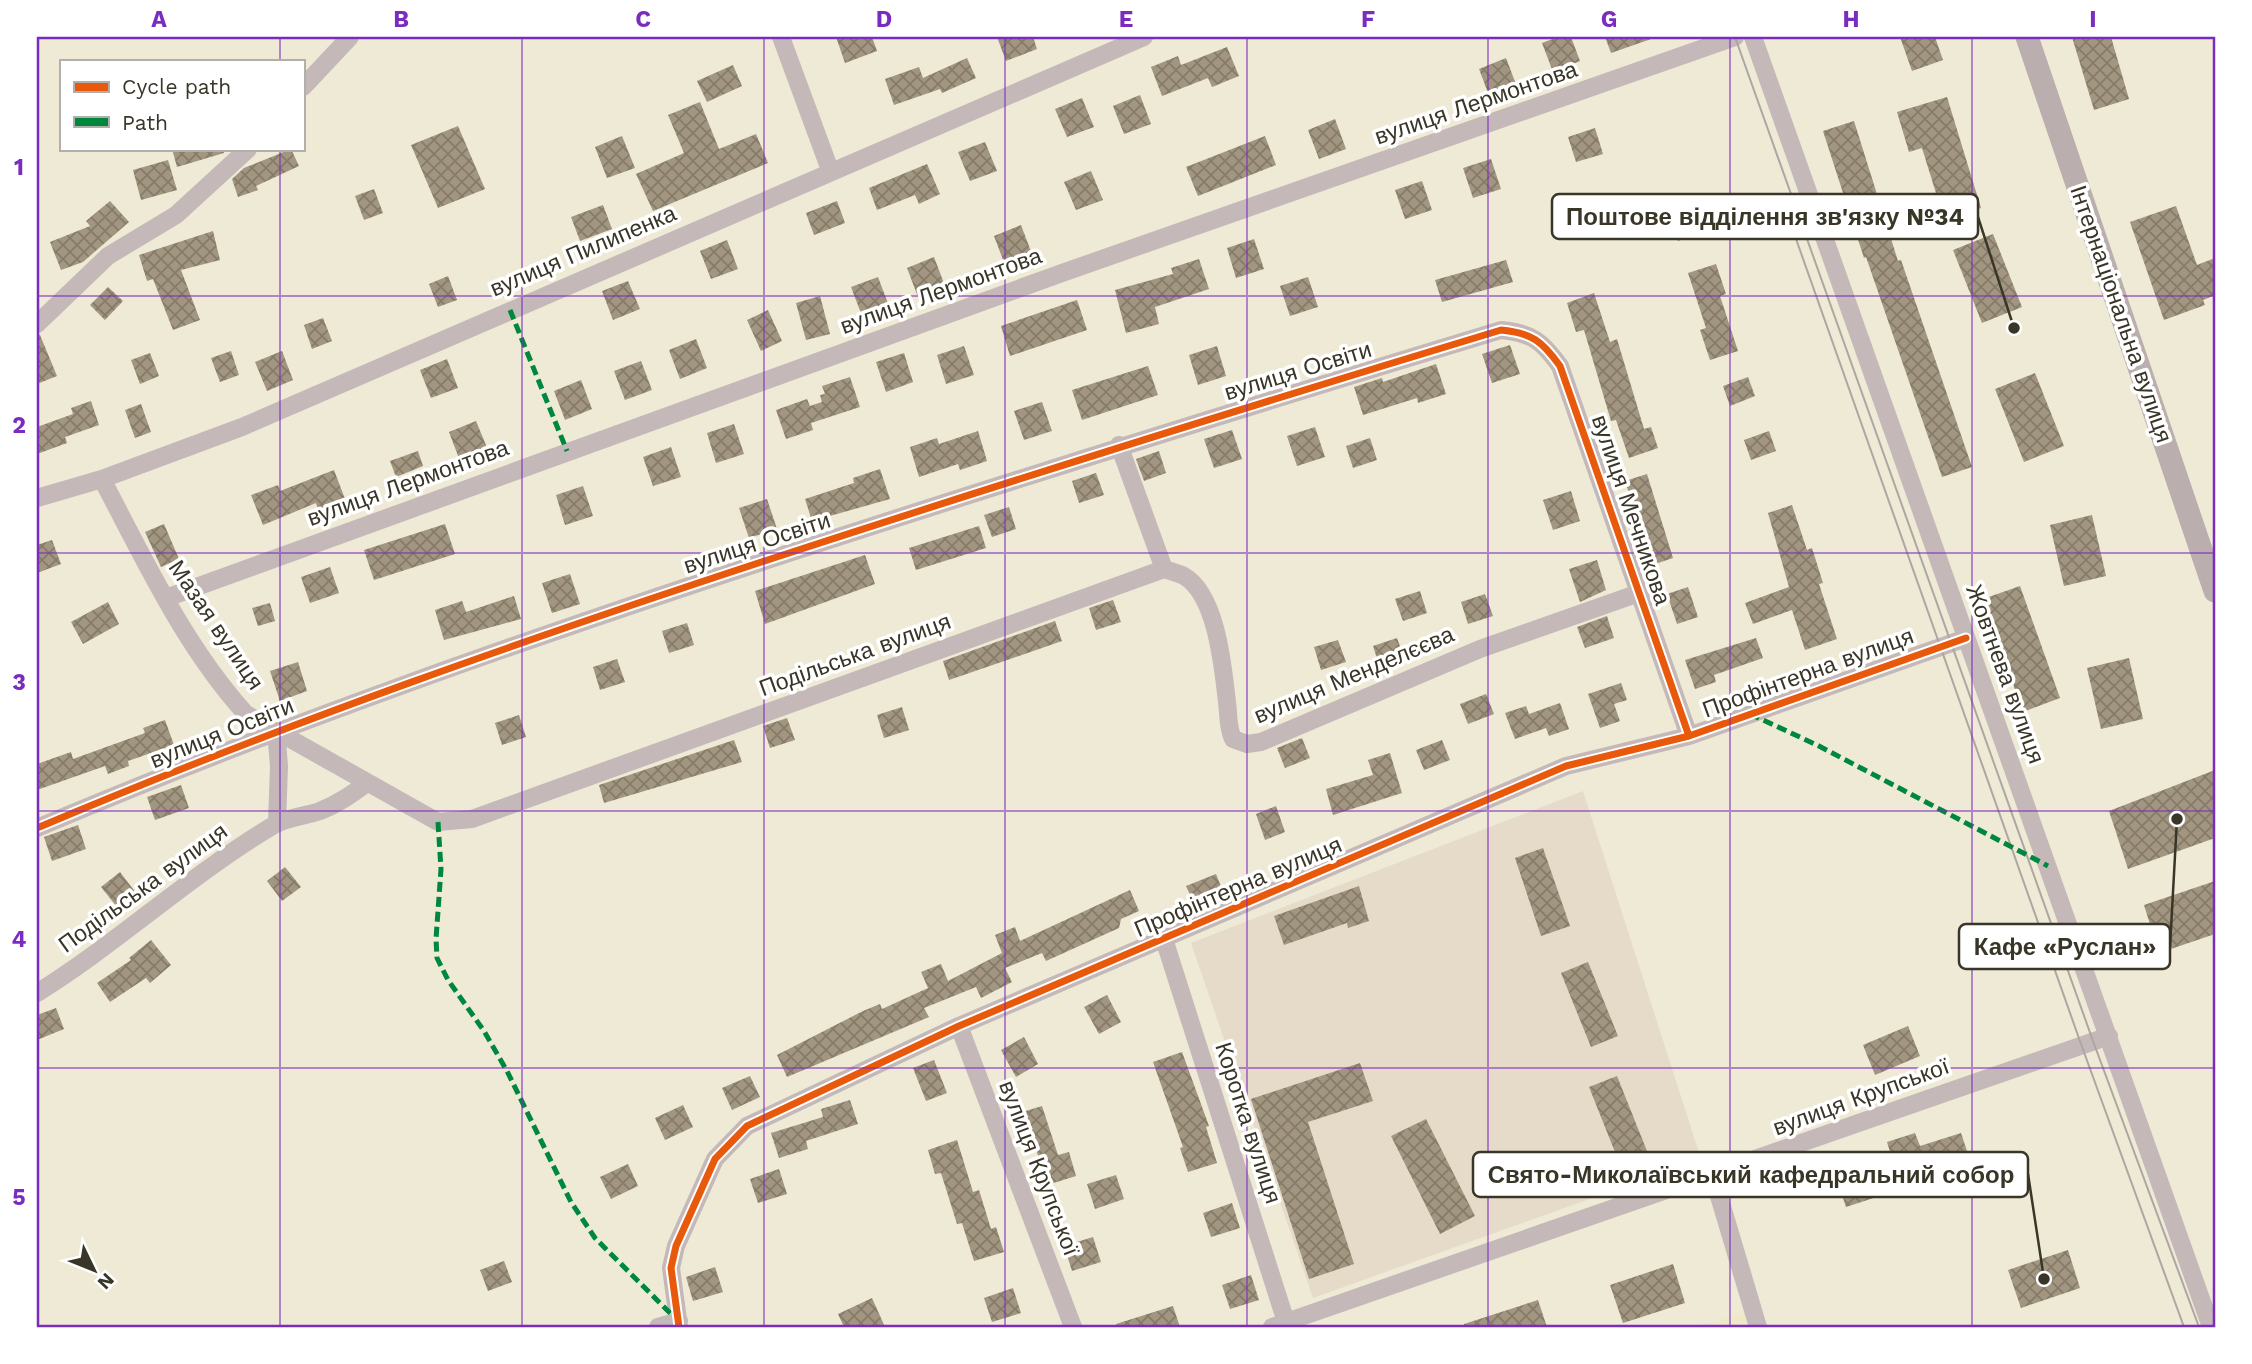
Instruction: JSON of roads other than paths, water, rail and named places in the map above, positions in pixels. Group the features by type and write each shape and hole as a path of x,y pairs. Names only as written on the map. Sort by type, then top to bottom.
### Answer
{"main road":[{"name":"Інтернаціональна вулиця","path":"2027,37 2215,590"}],"street":[{"path":"304,86 349,37"},
{"path":"780,37 830,170"},
{"path":"1097,37 1104,54"},
{"name":"вулиця Пилипенка","path":"37,498 102,479 242,427 830,170 1144,37"},
{"name":"вулиця Лермонтова","path":"166,598 1062,273 1735,37"},
{"name":"Жовтнева вулиця","path":"1753,37 2211,1327"},
{"path":"37,324 108,256 176,215 246,150"},
{"name":"вулиця Освіти","path":"37,828 276,730 594,617 1119,445 1502,330"},
{"name":"вулиця Мечникова","path":"1502,330 1526,332 1548,348 1560,366 1689,736"},
{"path":"1119,445 1164,569"},
{"name":"Мазая вулиця","path":"102,479 166,598 228,693 246,713 438,822"},
{"name":"вулиця Менделєєва","path":"1164,569 1185,577 1207,605 1215,628 1227,705 1227,724 1233,739 1247,744 1261,742 1480,649 1639,593"},
{"name":"Подільська вулиця","path":"438,822 484,815 1164,569"},
{"name":"Профінтерна вулиця","path":"658,1327 679,1324 671,1268 676,1246 715,1158 729,1141 747,1126 959,1026 1566,766 1689,736 1966,638"},
{"path":"276,730 279,766 277,823"},
{"name":"Подільська вулиця","path":"37,993 63,977 200,873 277,823 321,810 345,799 367,783"},
{"name":"Коротка вулиця","path":"1164,939 1279,1325"},
{"name":"вулиця Крупської","path":"959,1026 1073,1327"},
{"name":"вулиця Крупської","path":"1279,1325 1615,1207 1713,1177 2109,1036"},
{"path":"1713,1177 1758,1327"}],"tram line":[{"path":"1735,37 2093,1041 2199,1327"},
{"path":"1784,205 2184,1327"}],"place":[{"name":"Поштове відділення зв'язку №34","path":"2014,328"},
{"name":"Кафе «Руслан»","path":"2177,819"},
{"name":"Свято-Миколаївський кафедральний собор","path":"2044,1279"}]}
